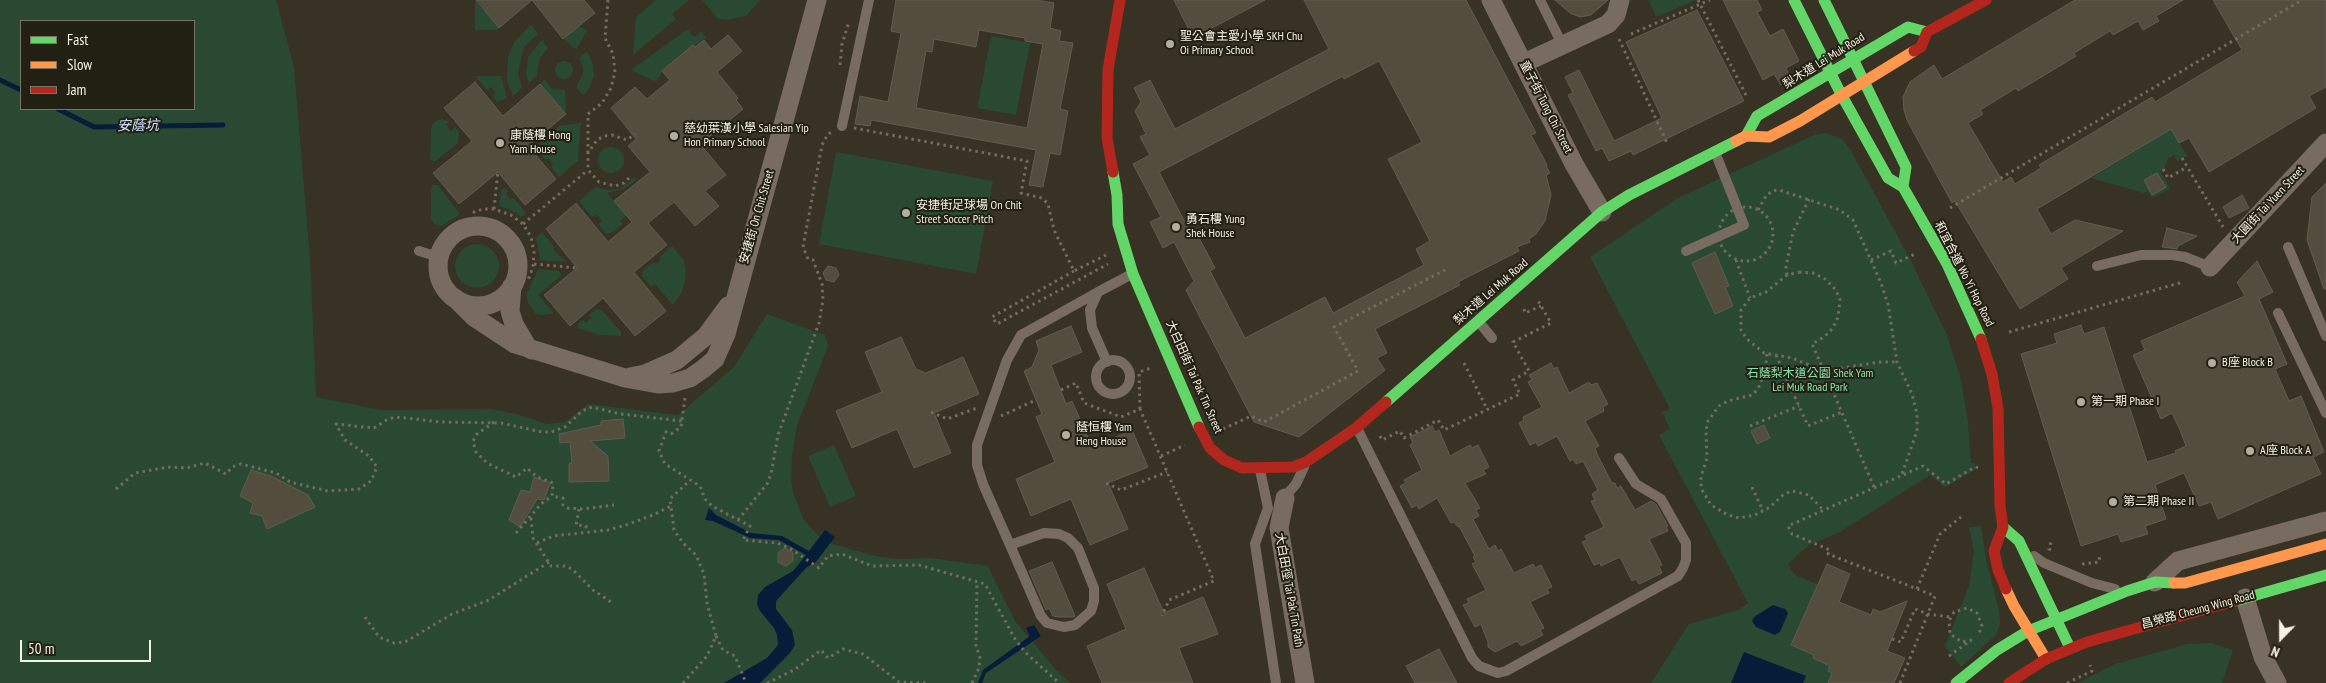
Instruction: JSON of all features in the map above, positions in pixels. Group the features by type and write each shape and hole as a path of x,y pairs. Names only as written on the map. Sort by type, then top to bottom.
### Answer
{"main road":[{"name":"大白田街 Tai Pak Tin Street","path":"1120,0 1108,70 1107,138 1117,195 1118,224 1133,274 1195,420 1210,448 1224,460 1242,468 1260,469"},
{"name":"和宜合道 Wo Yi Hop Road","path":"1794,0 1830,74 1888,178 1903,187 1960,290 1984,347 1998,408 2000,506 2003,527 1994,551 1998,570 2028,631 2046,659"},
{"path":"1824,0 1906,167 1903,187"},
{"name":"梨木道 Lei Muk Road","path":"1260,469 1292,467 1306,462 1356,428 1602,212 1629,195 1746,136 1769,137 1842,96 1921,47 1927,32 1986,0"},
{"name":"梨木道 Lei Muk Road","path":"1746,136 1757,116 1908,27 1927,32"},
{"name":"大白田街 Tai Pak Tin Street","path":"1117,195 1137,245"},
{"path":"1246,456 1260,469"},
{"path":"2003,527 2019,541 2070,648 2046,659 2009,683"},
{"path":"1956,683 1997,650 2028,631 2056,618 2101,603 2127,591 2155,582 2185,583 2326,544"},
{"name":"昌榮路 Cheung Wing Road","path":"2070,648 2326,575"}],"street":[{"name":"安捷街 On Chit Street","path":"455,298 493,330 514,344 625,378 658,384 685,380 703,369 715,359 726,334 817,0"},
{"name":"童子街 Tung Chi Street","path":"1491,0 1574,164 1602,212"},
{"path":"1524,63 1608,24 1616,15 1620,0"},
{"name":"大圓街 Tai Yuen Street","path":"2210,267 2326,143"},
{"path":"520,284 504,296 486,304 467,304 455,298 445,289 439,278 437,264 439,257 447,240 457,231 469,226 495,230 506,237 514,248 518,261 517,274 520,284 510,311 514,324 528,348 534,350"},
{"name":"安捷街 On Chit Street","path":"625,378 662,368 691,350 722,317 737,290"},
{"name":"大白田徑 Tai Pak Tin Path","path":"1285,498 1279,528 1305,683"},
{"path":"2155,582 2178,561 2326,521"},
{"path":"2244,598 2263,657 2277,683"}],"lane":[{"path":"842,126 869,0"},
{"path":"1540,0 1563,46"},
{"path":"1686,251 1744,225 1714,151"},
{"path":"2288,247 2326,336"},
{"path":"419,251 439,257"},
{"path":"2097,266 2141,255 2172,255 2184,257 2210,267"},
{"path":"1010,545 1044,534 1059,534 1068,538 1078,548 1094,588 1094,601 1091,611 1075,625 1055,626 1047,623 1041,616 983,484 977,465 977,445 1006,360 1022,335 1133,274"},
{"path":"1098,292 1090,310 1092,328 1107,362"},
{"path":"2278,313 2326,413"},
{"path":"1478,321 1492,338"},
{"path":"1356,428 1472,658 1479,666 1498,672 1506,671 1678,576 1683,568 1686,560 1686,543 1661,499 1636,484 1619,458"},
{"name":"大白田徑 Tai Pak Tin Path","path":"1268,508 1285,498 1296,484 1306,462"},
{"path":"1260,469 1268,508 1255,544 1276,683"},
{"path":"2019,541 2044,563 2092,583 2127,591"}],"path":[{"path":"608,0 605,38 613,54 615,72 612,88 607,96 602,103 588,114 588,170 599,182 607,185 624,183 629,178"},
{"path":"1698,0 1751,104"},
{"path":"1631,34 1710,0"},
{"path":"1950,208 2302,0"},
{"path":"1619,39 1668,144"},
{"path":"840,67 842,44"},
{"path":"738,520 767,484 772,474 778,435 819,322 823,300 822,284 813,260 808,259 803,247 822,145 828,134 842,126 1027,161 1021,194 1042,198 1048,204 1054,228 1074,271"},
{"path":"588,154 591,146 604,136 612,135 628,140 635,134"},
{"path":"2182,158 2224,229"},
{"path":"2163,169 2168,178 2187,167"},
{"path":"523,224 588,170"},
{"path":"494,209 498,171"},
{"path":"1758,210 1766,196 1772,191 1779,190 1847,213 1853,220 1888,304 1897,362 1912,394 1917,414 1917,431 1901,475"},
{"path":"1787,275 1786,267 1792,232 1809,200"},
{"path":"477,226 474,212 483,209 494,209 511,215 523,224 531,237 534,264 520,284"},
{"path":"1871,260 1891,252 1896,263 1916,253"},
{"path":"1109,253 992,317 997,324 1109,263"},
{"path":"1736,260 1750,298"},
{"path":"534,264 578,268"},
{"path":"1251,416 1264,422 1358,371 1334,327 1445,270"},
{"path":"1874,487 1842,412 1824,371 1812,344 1824,337 1833,328 1838,317 1840,300 1836,290 1825,279 1813,273 1799,272 1787,275 1766,292 1750,298 1741,310 1741,330 1746,339 1755,348 1767,354 1792,358 1824,371 1879,362 1897,362"},
{"path":"2009,332 2183,282"},
{"path":"1378,434 1382,440 1400,431 1404,438 1438,420 1444,430 1520,394 1513,380 1529,371 1513,342 1551,323 1536,297"},
{"path":"1527,312 1541,306"},
{"path":"1767,354 1765,372 1758,389 1752,395 1728,401 1719,406 1708,421 1706,430 1707,458 1701,477 1705,497 1718,510 1738,518 1755,515 1784,494 1792,491 1810,495 1823,510"},
{"path":"1776,355 1808,426 1842,412"},
{"path":"1466,367 1488,409"},
{"path":"1148,369 1139,372 1140,409 1214,581 1169,600 1162,616"},
{"path":"685,380 681,427 671,434 666,432 659,450 664,464 700,486 705,499 712,506 750,526 743,540 746,542 777,543 819,568 828,556 842,554 872,566 919,565 964,576 977,583 985,584 1015,639 1025,652 1059,683"},
{"path":"1061,390 1076,383 1084,403 1121,417 1140,409"},
{"path":"1750,426 1799,406"},
{"path":"116,488 135,473 168,467 186,468 205,464 226,474 232,467 241,464 276,474 290,482 328,491 359,489 372,482 377,467 369,456 349,444 341,436 336,424 374,428 388,419 396,417 441,422 495,422 542,432 551,432 565,427 582,411 592,407 620,414 682,422"},
{"path":"495,422 475,436 473,444 476,452 487,463 516,476 527,468 537,477 553,483 552,496 542,504 516,533"},
{"path":"1900,683 1934,596 1828,554 1830,550 1792,534 1788,526 1923,466 1946,484 1975,467"},
{"path":"1106,483 1121,490 1167,472"},
{"path":"689,481 670,499 674,530 683,543 696,555 704,574 707,603 716,636 722,650 736,656 746,683"},
{"path":"1752,487 1763,511"},
{"path":"552,496 563,498 563,505 567,508 579,509 614,505"},
{"path":"536,544 553,536 626,525 671,506"},
{"path":"579,509 576,526 586,526 586,532"},
{"path":"1917,589 1940,534 1961,517"},
{"path":"531,518 533,538 552,567 565,566 572,569 593,590 611,602"},
{"path":"2051,542 2048,549 2052,550"},
{"path":"2094,562 2100,562 2100,554"},
{"path":"365,617 379,637 394,643 405,642 452,614 489,600 549,562"},
{"path":"972,683 979,668 980,656 976,647 977,583"},
{"path":"1892,639 1901,642 1915,609 1928,614 1950,617"},
{"path":"1949,656 1978,636 1982,626 1979,616 1971,609 1957,610 1950,617 1949,630 1959,641 1972,640 1987,630"},
{"path":"682,683 707,656 716,636"},
{"path":"767,683 794,670 821,650 828,658 843,649 863,654 899,682 928,683"},
{"path":"2067,683 2092,671 2089,663"}],"green space":[{"path":"0,0 276,0 294,67 310,259 316,397 381,410 491,409 516,414 547,424 565,422 588,404 678,415 734,367 767,314 825,335 828,346 797,426 792,455 791,479 793,492 804,520 820,537 829,543 875,556 897,559 930,558 988,566 1015,621 1058,672 1071,683 0,683"},
{"path":"475,0 499,28 498,30 475,30"},
{"path":"656,0 689,0 672,14 676,19 633,55 636,17"},
{"path":"702,0 760,0 746,16 727,20 717,18"},
{"path":"1649,0 1696,0 1656,17"},
{"path":"531,24 538,34 525,46 518,74 522,88 513,96 507,81 508,56 514,42"},
{"path":"579,26 587,30 577,49 571,46 564,38"},
{"path":"688,29 694,37 701,31 706,38 694,45 738,98 707,125 662,72 655,81 631,70"},
{"path":"991,36 1030,43 1016,115 977,108"},
{"path":"542,40 548,48 539,60 537,76 528,83 526,74 528,57"},
{"path":"587,51 593,64 594,76 589,89 583,95 576,87 583,74 583,67 579,58"},
{"path":"560,61 568,61 573,66 571,77 560,79 555,74 555,66"},
{"path":"475,76 501,76 507,98 497,102 492,96 496,93 491,87 487,90"},
{"path":"545,80 552,89 565,90 566,114 540,84"},
{"path":"440,119 450,121 446,124 451,131 455,127 459,132 458,143 434,162 430,159 431,129 433,123"},
{"path":"581,123 578,161 559,177 551,167 553,164 548,158 545,160 542,156 541,141 548,136 551,139 557,134 554,131 559,126"},
{"path":"2171,129 2187,156 2177,161 2174,155 2168,158 2165,168 2160,171 2170,188 2152,198 2148,191 2144,193 2091,178"},
{"name":"石蔭梨木道公園 Shek Yam Lei Muk Road Park","path":"1826,133 1842,139 1850,149 1909,257 1946,333 1960,376 1968,421 1971,463 1975,463 1975,470 1945,487 1930,475 1838,533 1809,545 1788,564 1795,575 1836,592 1839,602 1871,614 1873,609 1887,651 1905,658 1894,683 1651,683 1689,624 1739,610 1748,603 1659,435 1670,429 1662,412 1670,409 1590,257 1676,199 1814,135"},
{"path":"611,147 620,151 624,160 620,169 611,173 602,169 598,160 602,151"},
{"name":"安捷街足球場 On Chit Street Soccer Pitch","path":"836,152 993,181 976,274 819,244"},
{"path":"635,177 636,179 633,183 623,189 607,193 627,215 620,221 623,224 613,232 606,234 598,224 602,221 596,214 592,217 579,201 596,187 608,190 620,189"},
{"path":"433,185 438,185 460,214 442,226 434,224 431,218 431,189"},
{"path":"505,187 508,191 506,194 510,200 513,197 526,213 521,217 511,210 499,206 501,190"},
{"path":"542,232 555,248 553,250 567,262 540,260 536,237"},
{"path":"481,244 493,250 498,257 498,275 493,282 486,287 473,288 465,285 458,278 455,262 458,254 465,247"},
{"path":"672,246 684,261 686,277 682,292 673,305 655,284 651,287 642,276 643,270 653,262 656,264 661,260 659,257"},
{"path":"538,269 559,271 562,275 538,295 554,313 551,314 541,315 535,313 527,301 526,295"},
{"path":"596,309 602,310 621,332 621,336 599,335 578,328 578,324 583,320 586,323 591,318 589,315"},
{"path":"834,445 856,496 830,507 808,456"},
{"path":"1981,526 1987,564 1999,610 2000,624 1996,635 1961,667 1945,646 1969,586 1974,551 1969,527"},
{"path":"2211,643 2233,650 2222,683 2078,683 2115,664 2188,644"}],"water":[{"path":"709,508 716,515 751,533 782,536 809,551 825,530 835,537 816,562 807,567 776,601 776,609 792,630 795,645 790,653 760,683 724,683 767,658 778,645 774,628 757,605 758,595 765,587 793,571 806,555 779,540 750,538 713,521 705,520"},
{"path":"1773,605 1785,609 1788,613 1780,632 1775,635 1756,627 1752,621 1754,617"},
{"path":"1034,625 1041,636 986,673 982,683 978,683 983,670 1030,636 1026,628"},
{"path":"1744,652 1806,676 1803,683 1731,683"}],"building":[{"path":"476,0 532,0 499,28"},
{"path":"532,0 584,0 595,13 563,39"},
{"path":"896,0 1036,0 1054,3 1050,28 1061,31 1059,41 1073,43 1060,109 1068,111 1060,155 1050,153 1043,187 1029,185 1036,150 871,120 870,126 855,124 860,96 888,102 901,33 891,31","holes":["979,30 1025,38 1025,41 1043,44 1027,128 916,108 926,51 932,52 934,39 976,47"]},
{"path":"1174,0 1265,0 1193,38"},
{"path":"1304,0 1466,0 1536,133 1531,135 1550,173 1546,175 1551,195 1545,221 1536,234 1529,239 1530,242 1517,247 1519,251 1458,282 1460,285 1375,329 1387,353 1377,358 1385,370 1299,437 1254,422 1186,290 1194,281 1174,242 1163,248 1150,222 1161,217 1133,164 1150,155 1140,137 1146,134 1135,111 1141,102 1134,88 1150,80 1175,129 1329,49","holes":["1379,61 1422,142 1388,159 1430,241 1416,249 1424,265 1333,313 1325,297 1245,338 1210,271 1215,268 1198,236 1193,238 1159,172 1343,76 1344,79"]},
{"path":"1555,0 1608,0 1591,15 1580,17 1570,13"},
{"path":"1723,0 1757,0 1762,10 1757,12 1770,36 1783,29 1799,61 1786,68 1791,79 1781,85 1774,74 1763,80"},
{"path":"2075,0 2183,0 2156,16 2159,21 2143,30 2138,21 2113,35 2110,31 2074,53 2076,56 2018,91 2016,88 1980,110 1983,114 1968,123 2003,182 2011,177 2015,184 2041,168 2039,165 2152,97 2155,102 2242,50 2213,0 2326,0 2326,87 2309,96 2316,108 2209,172 2189,138 2179,143 2171,129 2037,209 2051,234 2075,220 2123,231 2061,268 2068,279 2020,309 1955,201 1952,203 1907,120 1903,97 1910,82 1934,65 1942,79"},
{"path":"1697,10 1744,101 1633,155 1631,151 1609,161 1602,148 1596,151 1568,95 1573,93 1565,77 1579,70 1614,141 1662,118 1626,42"},
{"path":"728,35 742,51 717,72 738,98 736,100 743,109 700,144 726,175 705,191 719,206 695,226 674,202 648,223 667,245 634,272 666,311 635,336 603,298 570,326 544,295 577,268 546,229 576,203 608,242 632,222 614,201 650,172 628,146 636,139 611,108 635,87 647,99 670,80 662,71 693,45 695,47 704,40 711,49"},
{"name":"康蔭樓 Hong Yam House","path":"475,82 503,116 540,84 566,114 528,146 556,179 525,205 498,172 459,204 433,173 472,141 444,108"},
{"path":"2157,173 2166,187 2152,195 2144,180"},
{"path":"2326,183 2326,289 2324,289 2307,240 2312,197"},
{"path":"2242,195 2249,208 2229,218 2223,207"},
{"path":"2167,228 2197,236 2178,246 2177,249 2162,247"},
{"path":"1715,252 1729,286 1725,287 1733,306 1715,314 1692,263"},
{"path":"2257,261 2273,292 2259,299 2287,364 2275,369 2289,401 2301,396 2324,452 2313,457 2321,474 2218,519 2211,502 2199,506 2184,473 2155,485 2166,519 2145,526 2148,534 2121,542 2118,534 2081,546 2021,354 2057,343 2054,334 2081,325 2084,334 2104,327 2147,462 2176,453 2175,451 2186,446 2180,430 2172,413 2161,419 2133,355 2145,350 2141,341 2245,296 2237,282"},
{"path":"828,266 836,268 839,275 834,282 826,280 823,273"},
{"name":"蔭恒樓 Yam Heng House","path":"1071,326 1082,352 1051,365 1066,404 1072,401 1089,440 1100,444 1132,430 1148,467 1108,483 1128,529 1090,545 1071,499 1031,516 1016,479 1055,462 1036,417 1042,414 1024,371 1032,367 1039,350 1036,341"},
{"path":"901,337 916,369 926,373 963,357 979,394 934,413 951,453 914,468 897,429 852,448 836,411 882,392 865,352"},
{"path":"1551,363 1554,369 1557,367 1569,393 1589,382 1591,385 1597,383 1608,404 1603,407 1604,411 1585,421 1599,446 1595,448 1597,454 1612,483 1615,483 1617,488 1621,486 1635,510 1651,501 1656,504 1668,526 1666,527 1668,531 1649,539 1662,565 1659,566 1662,573 1639,584 1636,579 1632,581 1620,557 1601,566 1600,563 1594,565 1582,542 1587,540 1585,536 1604,527 1591,501 1595,500 1592,494 1598,490 1583,461 1576,464 1573,459 1570,461 1557,436 1538,446 1536,442 1530,445 1519,423 1524,420 1523,417 1542,407 1528,382 1532,380 1529,375"},
{"path":"623,419 625,438 590,441 608,456 609,481 569,482 569,464 572,463 570,442 560,443 559,434 601,425 601,421"},
{"path":"1764,425 1770,438 1757,444 1751,431"},
{"path":"1432,426 1435,432 1439,430 1450,456 1470,445 1472,448 1478,445 1489,467 1483,470 1486,474 1465,483 1480,508 1476,510 1479,516 1473,519 1489,549 1495,545 1498,551 1501,549 1514,573 1533,564 1535,568 1541,565 1552,587 1547,589 1549,593 1530,602 1544,628 1540,630 1543,635 1521,646 1517,641 1495,652 1488,647 1481,624 1475,627 1463,605 1469,603 1467,599 1486,590 1472,564 1476,562 1473,557 1475,556 1459,526 1454,522 1451,523 1437,498 1419,509 1417,505 1412,508 1400,486 1406,483 1404,480 1422,470 1410,445 1413,443 1410,437"},
{"path":"251,470 271,476 308,495 315,507 267,529 262,516 250,513 253,503 240,496"},
{"path":"534,477 550,483 544,500 537,499 520,527 509,520 521,490 530,492"},
{"path":"785,548 793,553 793,561 786,566 778,562 778,553"},
{"path":"1052,562 1074,617 1053,616 1049,608 1046,610 1029,571"},
{"path":"1827,564 1850,574 1839,602 1871,615 1873,609 1880,612 1907,601 1887,651 1905,658 1894,683 1828,683 1832,673 1828,671 1830,666 1813,658 1814,655 1791,645"},
{"path":"1144,568 1164,613 1203,597 1218,634 1179,648 1193,683 1102,683 1087,646 1126,629 1107,584"},
{"path":"1439,649 1457,683 1415,683 1406,666"}],"waterway":[{"name":"安蔭坑","path":"0,80 20,90"},
{"name":"安蔭坑","path":"60,110 94,127 223,125"}],"traffic: fast":[{"path":"1794,0 1842,96 1888,178 1903,187 1947,264 1981,339"},
{"path":"1824,0 1906,167 1903,187"},
{"path":"1746,136 1757,116 1908,27 1927,32"},
{"path":"1386,402 1602,212 1629,195 1736,141"},
{"path":"1113,172 1117,195 1118,224 1133,274 1199,427"},
{"path":"2003,527 2019,541 2070,648"},
{"path":"2235,601 2326,575"},
{"path":"1956,683 1997,650 2028,631 2127,591 2155,582 2174,583"}],"traffic: slow":[{"path":"1736,141 1746,136 1769,137 1800,121 1914,51"},
{"path":"2174,583 2185,583 2326,544"},
{"path":"2006,589 2046,659"}],"traffic: jam":[{"path":"1113,172 1107,138 1108,70 1120,0"},
{"path":"1914,51 1921,47 1927,32 1986,0"},
{"path":"1981,339 1992,374 1998,408 2000,506 2003,527 1994,551 1998,570 2006,589"},
{"path":"1199,427 1210,448 1224,460 1242,468 1293,467 1306,462 1356,428 1386,402"},
{"path":"2009,683 2046,659 2087,642 2235,601"}],"place":[{"name":"聖公會主愛小學 SKH Chu Oi Primary School","path":"1170,44"},
{"name":"慈幼葉漢小學 Salesian Yip Hon Primary School","path":"674,136"},
{"name":"康蔭樓 Hong Yam House","path":"500,143"},
{"name":"安捷街足球場 On Chit Street Soccer Pitch","path":"906,213"},
{"name":"勇石樓 Yung Shek House","path":"1176,227"},
{"name":"B座 Block B","path":"2212,363"},
{"name":"第一期 Phase I","path":"2081,402"},
{"name":"蔭恒樓 Yam Heng House","path":"1066,435"},
{"name":"A座 Block A","path":"2250,451"},
{"name":"第二期 Phase II","path":"2113,502"}]}
